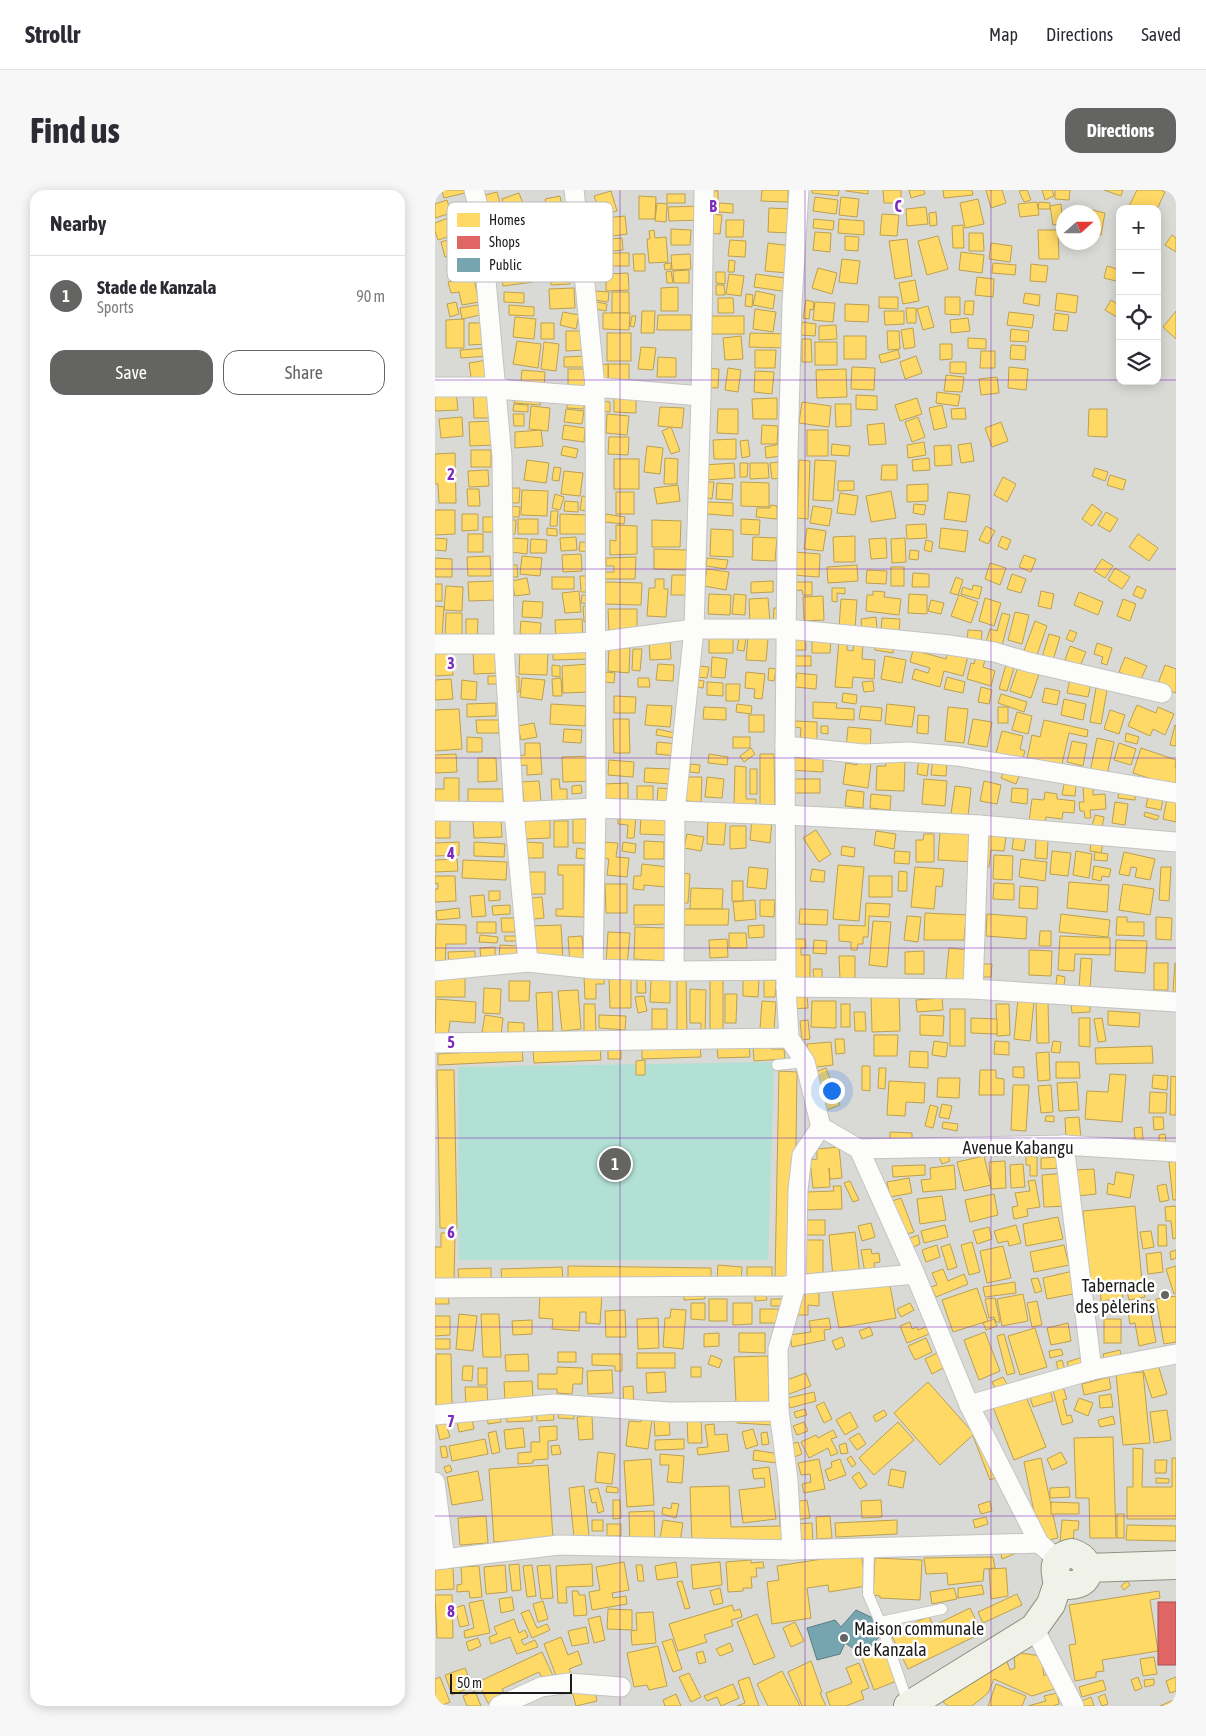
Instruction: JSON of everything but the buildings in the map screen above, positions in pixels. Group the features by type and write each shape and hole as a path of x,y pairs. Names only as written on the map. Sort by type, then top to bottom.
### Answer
{"main road":[{"path":"1052,1562 1067,1586 1075,1586 1082,1582 1086,1576 1087,1568 1176,1565"},
{"path":"908,1706 1034,1628 1051,1604 1052,1562"}],"street":[{"path":"674,971 675,812 694,629 701,396 704,190"},
{"path":"799,190 792,304 788,453 785,815 786,979 789,1038 805,1062 821,1127 859,1149 915,1274 969,1405 1052,1562"},
{"path":"487,282 502,457 504,644 514,812 528,962"},
{"path":"585,282 595,387 596,808 593,969"},
{"path":"435,387 497,387 509,390 589,396 595,387"},
{"path":"595,387 701,396"},
{"path":"435,644 596,642 694,629 787,629 940,644 994,652 1028,662 1162,693"},
{"path":"785,746 865,754 908,752 957,756 1176,793"},
{"path":"435,811 514,812 596,808 785,815 979,825 1176,842"},
{"path":"973,988 979,825"},
{"path":"435,972 528,962 593,969 674,971 1176,1002"},
{"path":"435,1043 789,1038"},
{"path":"792,1550 788,1480 779,1411 778,1348 795,1285 798,1190 802,1155 821,1127"},
{"path":"1064,1145 1092,1370"},
{"name":"Avenue Kabangu","path":"859,1149 1064,1145 1176,1152"},
{"path":"435,1288 795,1285 915,1274"},
{"path":"969,1405 1092,1370 1176,1354"},
{"path":"435,1416 554,1404 670,1412 779,1411"},
{"path":"435,1482 440,1559 559,1545 792,1550 869,1547 1052,1562"},
{"path":"1034,1628 1073,1706"},
{"path":"499,1706 541,1687 569,1683 621,1687"}],"lane":[{"path":"777,1065 805,1062"},
{"path":"869,1547 868,1594 880,1622 908,1706"},
{"path":"880,1622 942,1609"}],"shaded area":[{"path":"435,190 1176,190 1176,1706 435,1706"},
{"path":"774,1062 768,1260 459,1260 458,1067"}],"place":[{"name":"Stade de Kanzala","path":"615,1164"},
{"name":"Tabernacle des pèlerins","path":"1165,1295"},
{"name":"Maison communale de Kanzala","path":"844,1638"}]}
